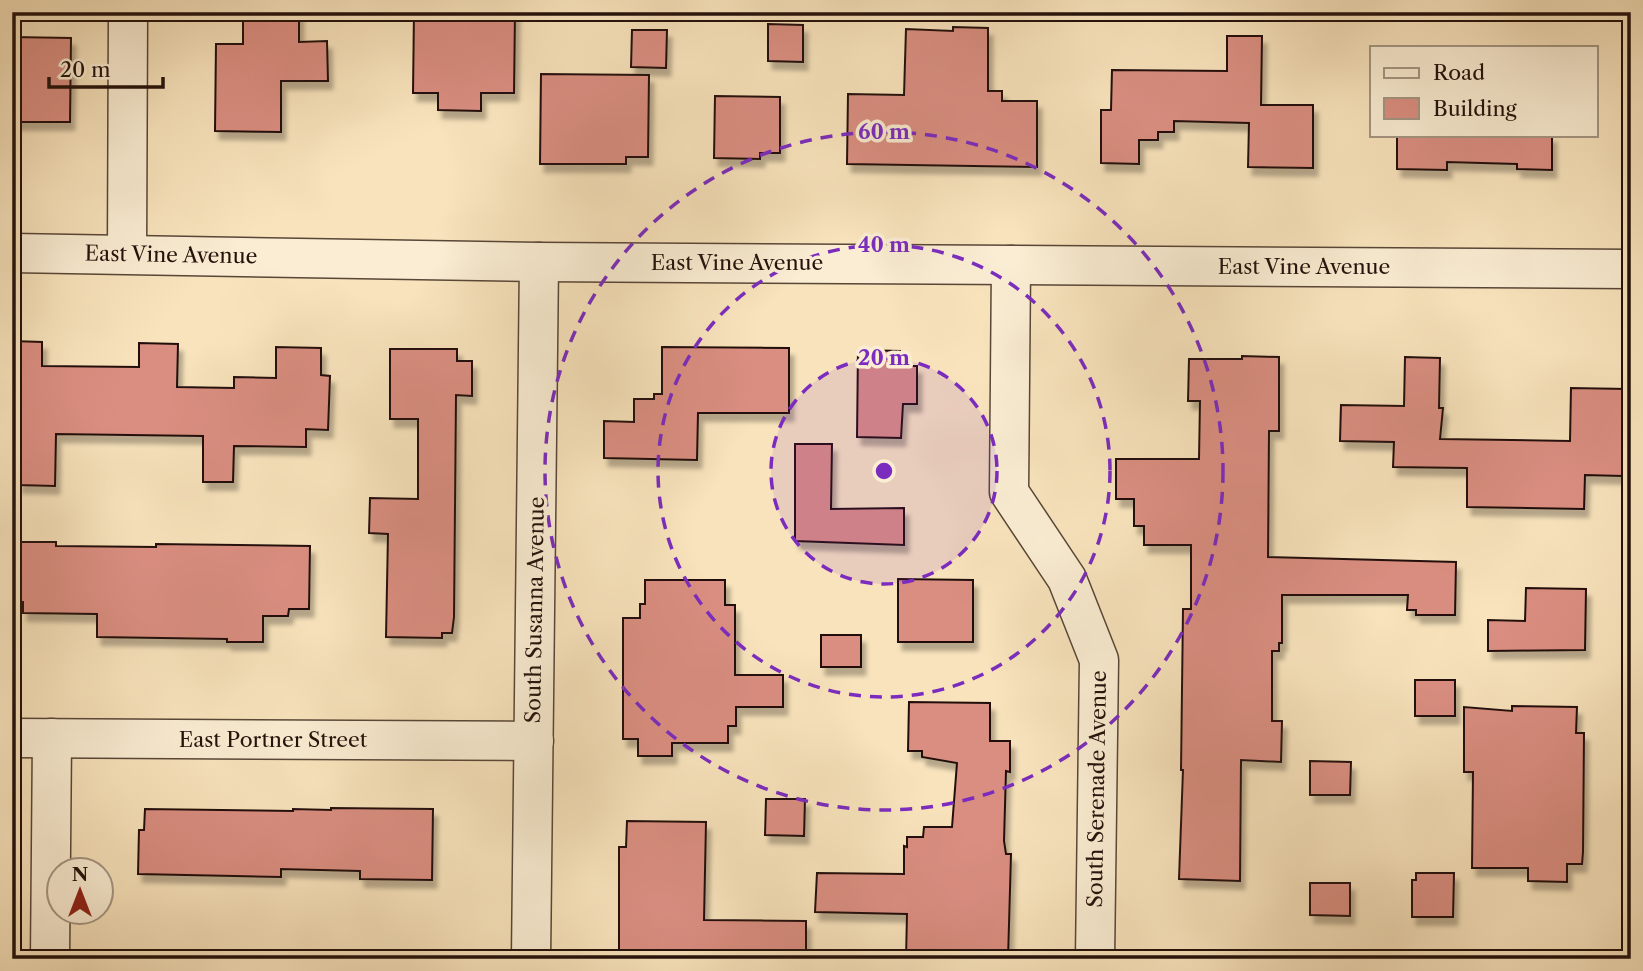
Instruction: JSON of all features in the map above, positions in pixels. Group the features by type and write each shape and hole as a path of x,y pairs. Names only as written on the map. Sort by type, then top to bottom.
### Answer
{"street":[{"path":"127,254 128,12"},
{"name":"East Vine Avenue","path":"12,253 539,262 1631,269"},
{"name":"South Susanna Avenue","path":"531,959 539,262"},
{"name":"South Serenade Avenue","path":"1011,265 1009,492 1067,579 1098,660 1095,959"},
{"name":"East Portner Street","path":"12,738 534,741"},
{"path":"50,959 52,738"}],"building":[{"path":"243,12 299,12 299,42 327,41 328,81 281,81 281,132 215,131 216,44 243,44"},
{"path":"414,12 515,12 514,93 481,93 481,111 438,110 438,93 413,93"},
{"path":"768,24 803,25 803,62 768,61"},
{"path":"953,27 988,28 988,91 1002,91 1002,101 1037,101 1037,167 847,164 848,94 904,95 906,29 953,31"},
{"path":"632,30 667,30 666,68 631,67"},
{"path":"1227,36 1262,36 1261,105 1313,105 1313,168 1248,167 1249,123 1174,121 1174,132 1158,132 1158,140 1139,140 1139,164 1101,163 1101,110 1111,110 1112,70 1227,71"},
{"path":"12,37 71,38 70,122 12,122"},
{"path":"541,74 649,75 648,157 626,157 626,164 540,164"},
{"path":"715,96 780,97 780,153 760,153 760,159 714,158"},
{"path":"1397,136 1552,136 1552,170 1517,169 1517,164 1447,162 1447,170 1397,169"},
{"path":"12,341 42,342 42,366 139,367 139,343 178,344 177,387 234,388 234,377 276,378 276,347 321,348 321,375 330,376 328,430 306,429 306,447 234,446 233,482 203,482 203,436 56,434 55,486 18,485 19,442 12,442"},
{"path":"662,347 789,348 789,413 698,413 697,460 604,458 604,421 634,422 634,399 654,399 654,394 662,394"},
{"path":"390,349 457,349 457,361 472,361 472,396 456,395 454,617 452,633 442,633 442,638 386,637 388,534 369,533 370,498 418,499 418,419 390,419"},
{"path":"858,350 900,351 900,366 917,366 917,404 903,404 901,438 857,437"},
{"path":"1242,356 1279,357 1279,431 1269,431 1268,557 1456,562 1455,615 1416,615 1416,610 1407,610 1408,595 1282,595 1282,643 1279,643 1279,651 1272,651 1272,721 1282,721 1281,762 1241,760 1240,881 1179,879 1183,770 1183,609 1191,609 1191,545 1144,545 1144,526 1134,526 1134,499 1116,499 1116,459 1199,459 1200,401 1188,401 1189,359 1242,359"},
{"path":"1405,357 1440,358 1439,408 1443,408 1440,439 1570,441 1571,388 1627,389 1627,430 1623,430 1623,476 1585,475 1584,509 1467,507 1467,468 1393,467 1394,442 1340,441 1341,405 1404,406"},
{"path":"795,444 832,444 831,509 904,508 904,545 795,541"},
{"path":"12,542 56,542 56,546 310,546 309,609 289,609 288,616 263,616 263,642 97,637 97,614 23,613 23,602 12,602"},
{"path":"898,579 973,580 973,642 898,642"},
{"path":"645,580 725,580 725,605 735,605 735,675 783,675 783,707 736,707 736,726 728,726 728,743 672,743 672,756 638,756 638,739 623,739 623,618 640,618 640,604 645,604"},
{"path":"1526,588 1586,589 1585,650 1488,651 1488,620 1525,621"},
{"path":"821,635 861,635 861,667 821,667"},
{"path":"1415,680 1455,680 1455,716 1415,716"},
{"path":"909,702 990,703 990,741 1010,741 1010,772 1006,771 1004,841 1006,854 1011,854 1008,959 906,959 907,914 815,912 817,873 904,874 904,846 907,847 907,837 923,837 924,827 952,827 957,763 922,757 922,751 908,751"},
{"path":"1512,706 1577,707 1576,733 1584,733 1583,852 1582,864 1567,864 1567,882 1528,881 1528,868 1472,868 1473,772 1464,772 1464,707 1512,711"},
{"path":"1310,761 1351,762 1350,795 1310,795"},
{"path":"766,799 805,799 804,836 765,835"},
{"path":"331,808 433,809 432,880 360,879 360,871 281,869 281,877 138,874 139,830 144,830 145,809 293,811"},
{"path":"627,821 706,822 704,920 806,921 806,959 663,959 663,955 619,955 619,847 626,847"},
{"path":"1416,873 1454,873 1453,917 1412,917 1412,880 1416,880"},
{"path":"1310,883 1350,883 1350,916 1310,915"}]}
